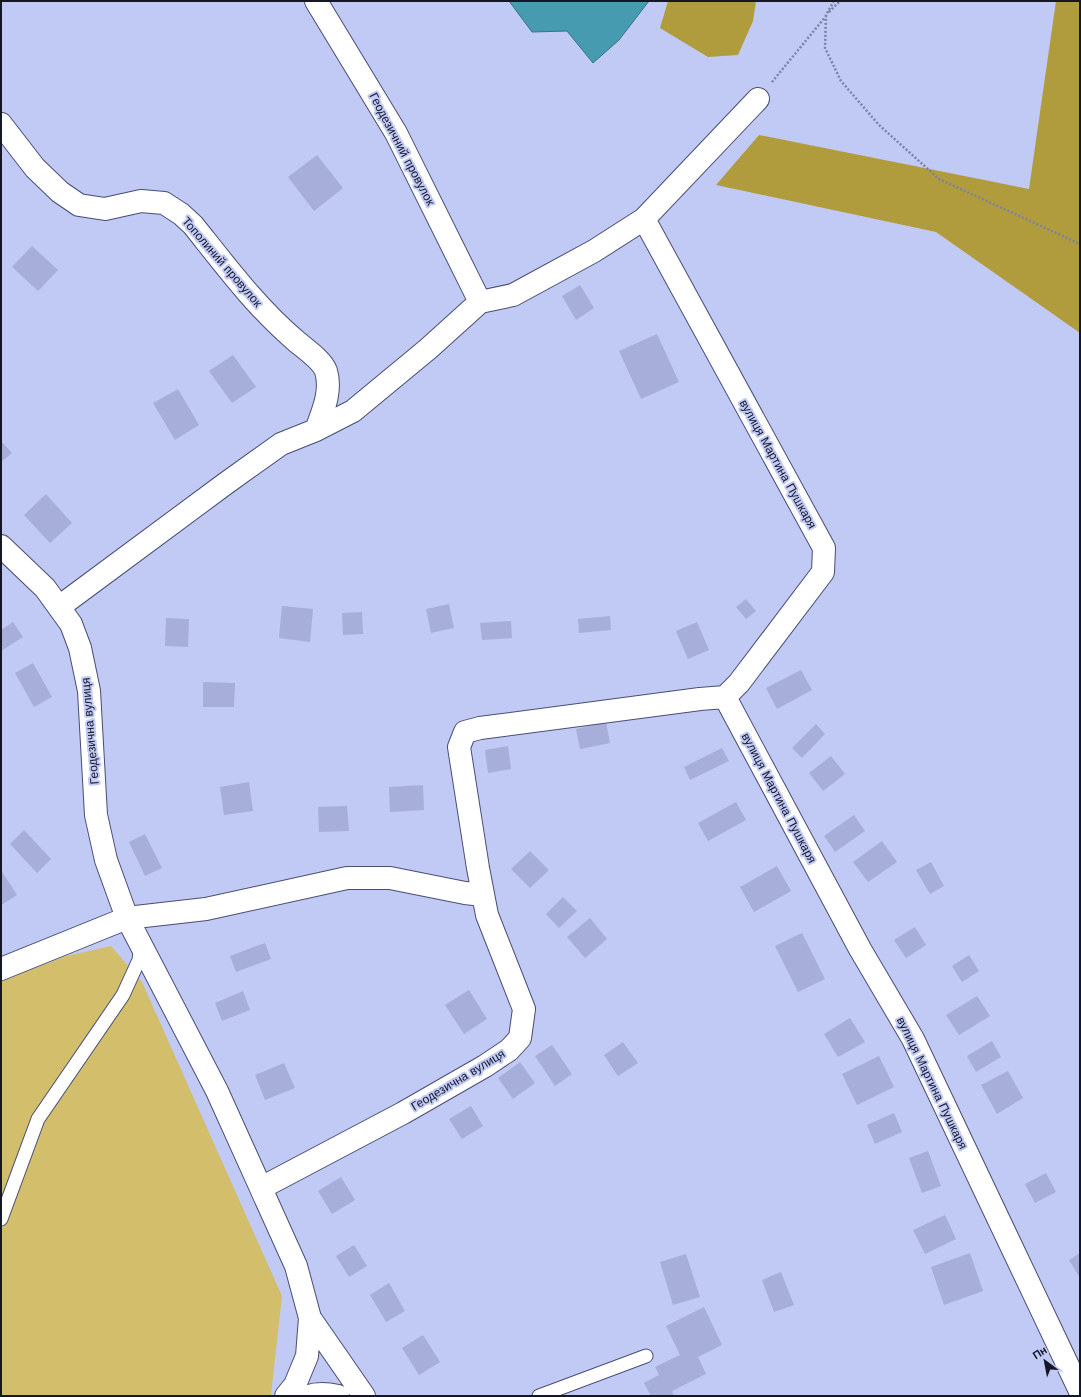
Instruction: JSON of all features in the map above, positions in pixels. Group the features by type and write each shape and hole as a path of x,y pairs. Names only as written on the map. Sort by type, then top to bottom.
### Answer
{"street":[{"name":"Геодезичний провулок","path":"316,1 396,133 480,302"},
{"path":"60,607 281,444 316,430 353,411 428,349 480,302 513,295 594,251 644,219 758,99"},
{"name":"Тополиний провулок","path":"1,124 36,168 60,192 79,205 105,209 141,201 164,203 181,214 192,225 258,305 313,355 325,369 328,386 326,404 316,430"},
{"name":"вулиця Мартина Пушкаря","path":"644,219 824,548 823,572 739,683 725,697 860,950 913,1038 1080,1391"},
{"name":"Геодезична вулиця","path":"1,546 45,588 71,624 80,648 90,691 96,814 106,860 127,918 217,1091 296,1266 310,1318 308,1356 295,1385 286,1396"},
{"name":"Геодезична вулиця","path":"261,1188 403,1113 478,1070 509,1050 520,1038 524,1009 487,915 483,895 459,747 465,732 480,728 725,697"},
{"path":"1,969 127,918 206,909 347,878 390,878 483,895"},
{"name":"Геодезична вулиця","path":"310,1318 364,1396"},
{"path":"309,1396 325,1394 338,1396"}],"lane":[{"path":"1,1219 38,1119 123,995 139,960 141,944"},
{"path":"539,1396 646,1356"}],"path":[{"path":"758,99 826,14 834,1"},
{"path":"840,1 826,14 825,48 841,80 878,124 939,179 1080,244"}],"shaded area":[{"path":"509,1 649,1 619,40 593,63 567,31 532,32"},
{"path":"668,1 756,1 753,21 738,55 708,57 660,28"},
{"path":"1056,1 1080,1 1080,333 936,232 716,185 759,135 1029,189"},
{"path":"111,946 142,982 282,1296 270,1396 1,1396 1,981 66,956"}],"building":[{"path":"317,155 343,188 314,211 288,177"},
{"path":"32,246 58,270 38,291 12,267"},
{"path":"580,285 594,308 576,320 562,296"},
{"path":"657,334 679,382 641,399 619,351"},
{"path":"233,355 256,387 232,403 209,371"},
{"path":"178,389 199,425 175,440 153,403"},
{"path":"1,441 12,453 1,462"},
{"path":"46,494 72,523 50,543 24,515"},
{"path":"746,599 756,611 746,619 736,607"},
{"path":"449,604 454,628 431,633 426,609"},
{"path":"282,606 313,609 310,642 279,638"},
{"path":"362,612 363,634 343,635 342,613"},
{"path":"610,616 611,630 579,633 578,619"},
{"path":"166,618 189,619 188,647 165,646"},
{"path":"511,621 512,638 482,640 480,623"},
{"path":"13,622 23,637 1,651 1,630"},
{"path":"697,622 709,650 688,659 676,631"},
{"path":"33,663 52,697 34,707 15,673"},
{"path":"801,670 812,690 777,709 766,688"},
{"path":"203,682 235,683 234,707 203,707"},
{"path":"606,722 610,743 580,749 576,729"},
{"path":"816,724 825,734 802,758 792,748"},
{"path":"508,746 511,769 488,773 485,750"},
{"path":"722,748 729,761 690,780 684,767"},
{"path":"831,756 845,774 823,791 809,773"},
{"path":"249,782 253,811 224,815 220,787"},
{"path":"423,785 424,810 390,812 389,787"},
{"path":"736,802 746,820 708,841 698,823"},
{"path":"347,806 349,831 319,832 318,807"},
{"path":"854,815 865,831 835,852 824,836"},
{"path":"24,830 51,859 37,873 10,844"},
{"path":"145,834 162,868 145,876 129,842"},
{"path":"882,841 897,862 868,882 853,862"},
{"path":"530,851 549,870 530,888 511,869"},
{"path":"931,862 944,886 930,894 916,870"},
{"path":"777,866 791,891 754,912 740,887"},
{"path":"1,870 17,895 1,905"},
{"path":"563,897 577,911 559,928 546,914"},
{"path":"590,918 607,939 585,958 567,937"},
{"path":"915,927 926,945 906,958 894,940"},
{"path":"802,933 825,979 798,992 775,946"},
{"path":"265,943 271,959 236,972 230,956"},
{"path":"969,955 979,971 962,982 952,966"},
{"path":"469,990 487,1019 464,1034 445,1005"},
{"path":"243,991 250,1010 222,1021 215,1003"},
{"path":"977,996 990,1016 959,1035 946,1015"},
{"path":"850,1018 865,1042 838,1057 824,1034"},
{"path":"992,1041 1001,1057 976,1072 967,1056"},
{"path":"623,1042 638,1063 618,1076 604,1055"},
{"path":"552,1045 572,1074 555,1086 535,1056"},
{"path":"879,1056 894,1087 857,1105 842,1074"},
{"path":"520,1062 535,1083 513,1099 498,1078"},
{"path":"284,1063 295,1088 265,1100 255,1075"},
{"path":"1008,1071 1023,1098 997,1114 981,1085"},
{"path":"471,1106 483,1126 462,1139 449,1119"},
{"path":"894,1113 902,1132 875,1144 867,1125"},
{"path":"928,1151 941,1186 922,1193 909,1158"},
{"path":"1046,1173 1056,1192 1035,1203 1025,1184"},
{"path":"341,1177 355,1200 332,1214 318,1191"},
{"path":"945,1215 956,1239 925,1254 913,1230"},
{"path":"354,1245 367,1266 349,1277 336,1256"},
{"path":"970,1253 983,1291 944,1305 931,1267"},
{"path":"1080,1253 1080,1278 1069,1260"},
{"path":"686,1254 700,1297 673,1305 660,1262"},
{"path":"781,1272 794,1305 774,1312 762,1280"},
{"path":"389,1283 405,1311 386,1322 370,1295"},
{"path":"704,1307 722,1345 698,1357 706,1374 672,1391 674,1396 651,1396 644,1383 659,1375 655,1367 680,1355 666,1326"},
{"path":"423,1335 440,1362 419,1375 402,1348"}]}
